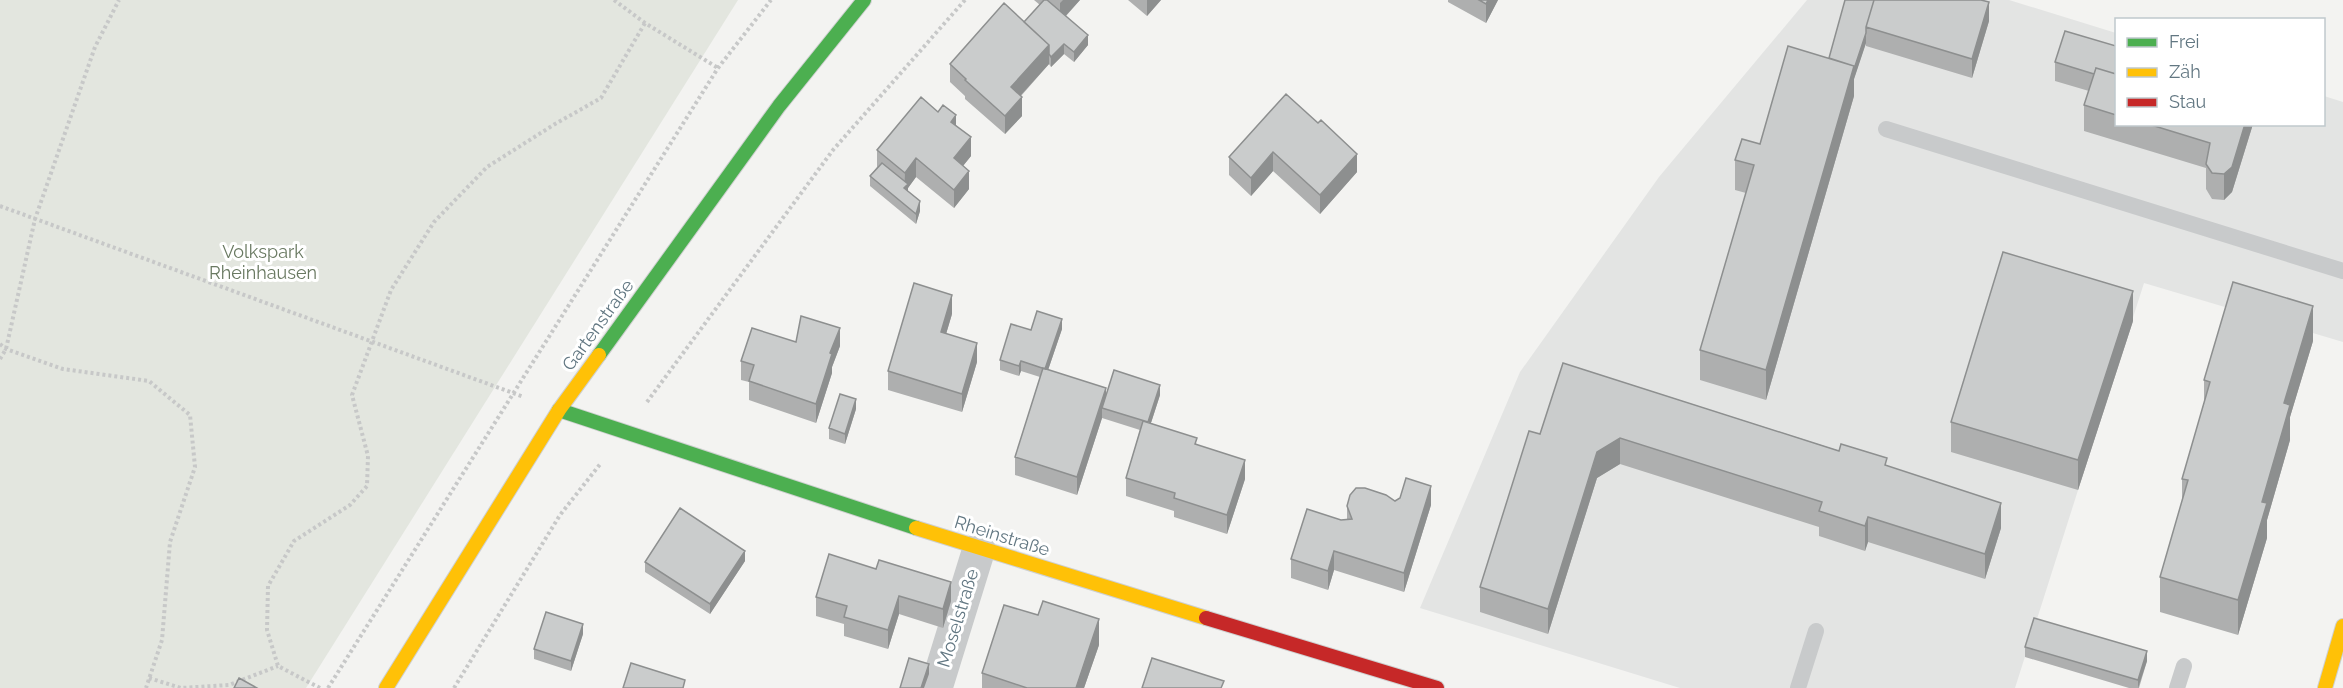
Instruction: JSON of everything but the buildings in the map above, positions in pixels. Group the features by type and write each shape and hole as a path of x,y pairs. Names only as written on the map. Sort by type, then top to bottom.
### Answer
{"street":[{"name":"Gartenstraße","path":"386,688 559,410 779,106 864,0"},
{"name":"Rheinstraße","path":"559,410 979,549 1437,688"},
{"name":"Moselstraße","path":"936,688 979,549"},
{"path":"2325,688 2343,626"}],"lane":[{"path":"1886,129 2343,271"},
{"path":"1798,688 1816,631"},
{"path":"2177,688 2184,666"}],"path":[{"path":"0,360 6,349 35,219 95,47 118,0"},
{"path":"614,0 645,23 718,68"},
{"path":"328,688 718,68 771,0"},
{"path":"454,688 560,515 625,432 833,150 965,0"},
{"path":"320,688 278,666 267,630 268,586 294,541 350,505 367,486 368,456 352,395 370,341 391,290 434,222 487,167 601,98 645,23"},
{"path":"0,206 559,410"},
{"path":"0,344 6,349 63,369 149,381 190,415 195,467 170,542 162,640 146,688"},
{"path":"149,678 181,687 229,685 278,666"}],"shaded area":[{"path":"1807,0 2009,0 2115,33 2115,126 2325,126 2325,96 2343,102 2343,342 2144,283 2015,688 1680,688 1420,608 1520,372 1659,177"}],"green space":[{"name":"Volkspark Rheinhausen","path":"0,0 738,0 306,688 0,688"}],"traffic: fast":[{"path":"599,355 779,106 864,0"},
{"path":"559,410 916,528"}],"traffic: slow":[{"path":"386,688 559,410 599,355"},
{"path":"916,528 1206,618"},
{"path":"2325,688 2343,626"}],"traffic: jam":[{"path":"1206,618 1437,688"}]}
